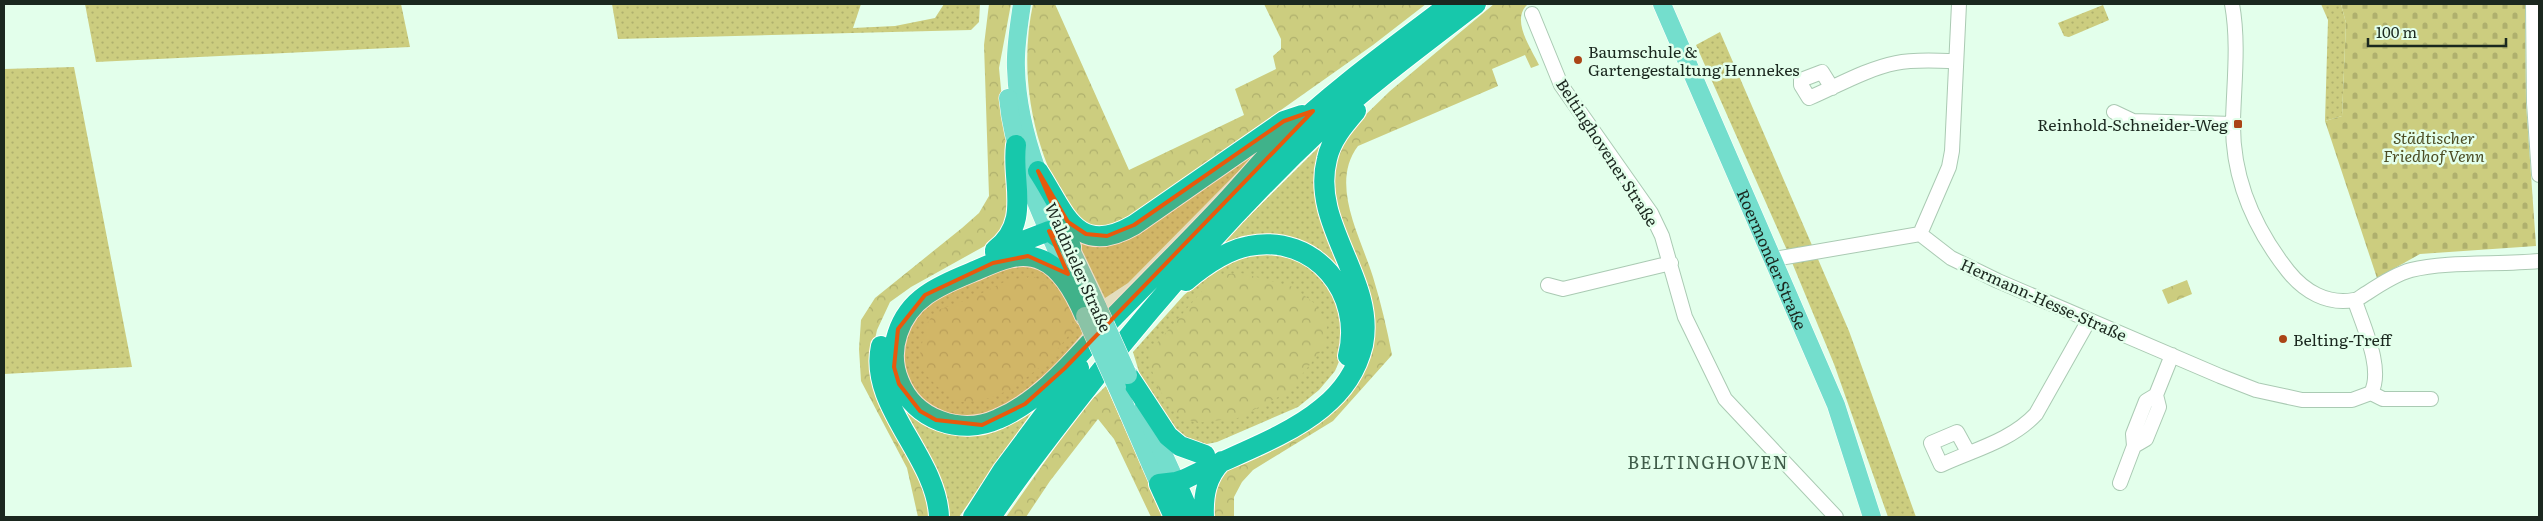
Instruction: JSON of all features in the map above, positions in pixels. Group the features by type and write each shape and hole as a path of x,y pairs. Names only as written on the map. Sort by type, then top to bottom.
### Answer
{"highway":[{"path":"1088,310 1063,276 1041,260 1021,256 993,263 934,290 917,302 898,329 894,348 894,367 899,384 920,411 936,420 967,427 982,425 996,420 1025,404 1065,368 1283,139 1314,111 1450,4"},
{"path":"991,517 1023,469 1115,345 1212,239 1324,127 1413,52 1476,4"},
{"path":"1168,479 1226,458 1308,418 1338,392 1353,372 1360,356 1364,337 1364,306 1358,286 1329,214 1325,189 1327,159 1334,140 1345,124 1387,82 1413,52"},
{"path":"1038,171 1064,216 1073,226 1093,235 1114,234 1134,225 1284,120 1314,111"},
{"path":"989,255 1006,241 1016,223 1019,208 1014,159 1016,145"},
{"path":"939,517 934,489 925,466 896,416 886,392 880,370 880,351 885,330 896,311 910,296 940,277 1050,231 1070,246"},
{"path":"1115,345 1187,280 1214,261 1249,246 1280,245 1307,255 1322,265 1344,293 1351,317 1350,343 1343,368 1331,386 1315,401 1292,417 1205,455 1168,479"},
{"path":"973,517 1008,463 1131,299"},
{"path":"1122,381 1168,436 1180,446 1205,455"},
{"path":"1204,517 1204,497 1209,480 1226,458"},
{"name":"Waldnieler Straße","path":"1168,479 1174,517"},
{"name":"Waldnieler Straße","path":"1168,479 1191,517"}],"main road":[{"name":"Waldnieler Straße","path":"1017,4 1010,33 1006,68 1008,106 1016,145 1025,174 1088,310 1115,345 1122,381 1168,479"},
{"name":"Waldnieler Straße","path":"1022,4 1016,68 1025,132 1038,171 1070,246 1088,310"},
{"name":"Roermonder Straße","path":"1662,4 1836,405 1872,517"}],"street":[{"path":"1774,259 1920,234 1949,167 1952,151 1954,61 1959,4"},
{"path":"2232,4 2236,32 2233,124 2237,169 2241,188 2259,229 2275,255 2296,281 2315,295 2335,300 2355,300 2408,270 2428,267 2539,261"},
{"path":"2533,4 2534,103 2539,175"},
{"name":"Beltinghovener Straße","path":"1532,14 1561,85 1651,213 1662,236 1685,317 1725,399 1836,517"},
{"path":"1832,88 1873,70 1897,63 1954,61"},
{"path":"2114,112 2133,121 2233,124"},
{"name":"Hermann-Hesse-Straße","path":"1920,234 1966,266 2220,376 2276,396 2302,400 2352,400 2371,393"},
{"path":"1548,285 1563,289 1670,263"},
{"path":"2355,300 2377,369 2376,384 2371,393 2384,399 2432,400"},
{"path":"1968,452 2013,434 2036,414 2089,320"},
{"path":"2120,483 2134,446 2146,439 2160,407 2156,395 2172,355"},
{"path":"1860,517 1863,515 1865,498"}],"highlighted area":[{"path":"1313,111 1065,368 1025,404 982,425 936,420 920,411 899,384 894,367 898,329 925,295 993,263 1028,256 1068,274 1049,231 1070,246 1038,171 1068,222 1086,234 1107,236 1134,225 1284,121"}],"green space":[{"path":"85,4 401,4 410,47 96,62"},
{"path":"612,4 861,4 853,28 895,26 935,18 944,4 980,4 979,22 971,30 618,39"},
{"path":"989,4 1011,4 999,68 1012,205 999,238 911,287 890,302 877,330 872,353 924,481 931,517 918,517 907,468 861,381 859,349 861,320 875,298 979,213 989,196 984,45"},
{"path":"1033,4 1055,4 1129,170 1244,115 1235,89 1276,69 1273,56 1281,49 1281,39 1264,4 1426,4 1373,45 1122,222 1101,229 1079,224 1051,174 1041,147 1029,90 1027,62"},
{"path":"1494,4 1528,4 1523,10 1521,25 1527,42 1539,65 1531,68 1525,55 1492,69 1498,86 1358,146 1350,161 1346,177 1350,211 1376,287 1392,355 1333,421 1253,470 1242,482 1234,497 1234,517 1210,517 1209,497 1223,471 1359,374 1333,194 1335,159 1353,127 1390,91"},
{"path":"2321,4 2341,4 2346,23 2342,116 2325,121 2328,20"},
{"name":"Städtischer Friedhof Venn","path":"2341,4 2525,4 2526,103 2536,246 2420,254 2377,278 2325,121 2342,116 2346,23"},
{"path":"2103,5 2109,20 2069,37 2064,36 2058,23"},
{"path":"1720,32 1849,331 1916,517 1888,517 1834,364 1786,248 1696,45"},
{"path":"74,67 132,367 4,374 4,69"},
{"path":"1283,126 1128,283 1105,298 1074,233"},
{"path":"1334,132 1322,167 1320,182 1325,212 1356,299 1360,321 1359,343 1351,366 1344,377 1336,388 1315,405 1339,378 1348,362 1354,344 1353,309 1347,292 1338,277 1327,263 1314,252 1298,244 1281,239 1259,238 1245,241 1205,260"},
{"path":"1249,253 1297,255 1320,272 1342,306 1343,352 1335,371 1319,390 1298,407 1217,442 1202,445 1183,442 1143,385 1133,352 1184,295 1222,264"},
{"path":"1031,264 1056,277 1079,318 1082,334 1052,369 1016,400 998,410 968,418 935,411 921,401 904,374 901,357 905,334 916,315 940,292 991,269"},
{"path":"1241,273 1293,287 1314,303 1327,326 1326,342 1288,392 1238,418 1196,423 1181,417 1159,390 1148,360 1150,351 1216,275"},
{"path":"1031,276 1049,285 1061,296 1069,310 1074,329 1048,361 1010,390 986,399 961,402 939,388 921,368 920,355 925,327 932,316 938,310 972,298 1006,281"},
{"path":"2187,280 2192,294 2168,304 2162,290"},
{"path":"893,379 958,431 1045,393 959,517 944,517 901,416"},
{"path":"1106,386 1164,517 1151,517 1114,439 1098,419 1050,481 1026,517 1006,517 1082,409"}],"place":[{"name":"Baumschule & Gartengestaltung Hennekes","path":"1578,60"},
{"name":"Reinhold-Schneider-Weg","path":"2238,124"},
{"name":"Belting-Treff","path":"2283,339"}],"district":[{"name":"BELTINGHOVEN","path":"1708,461"}]}
